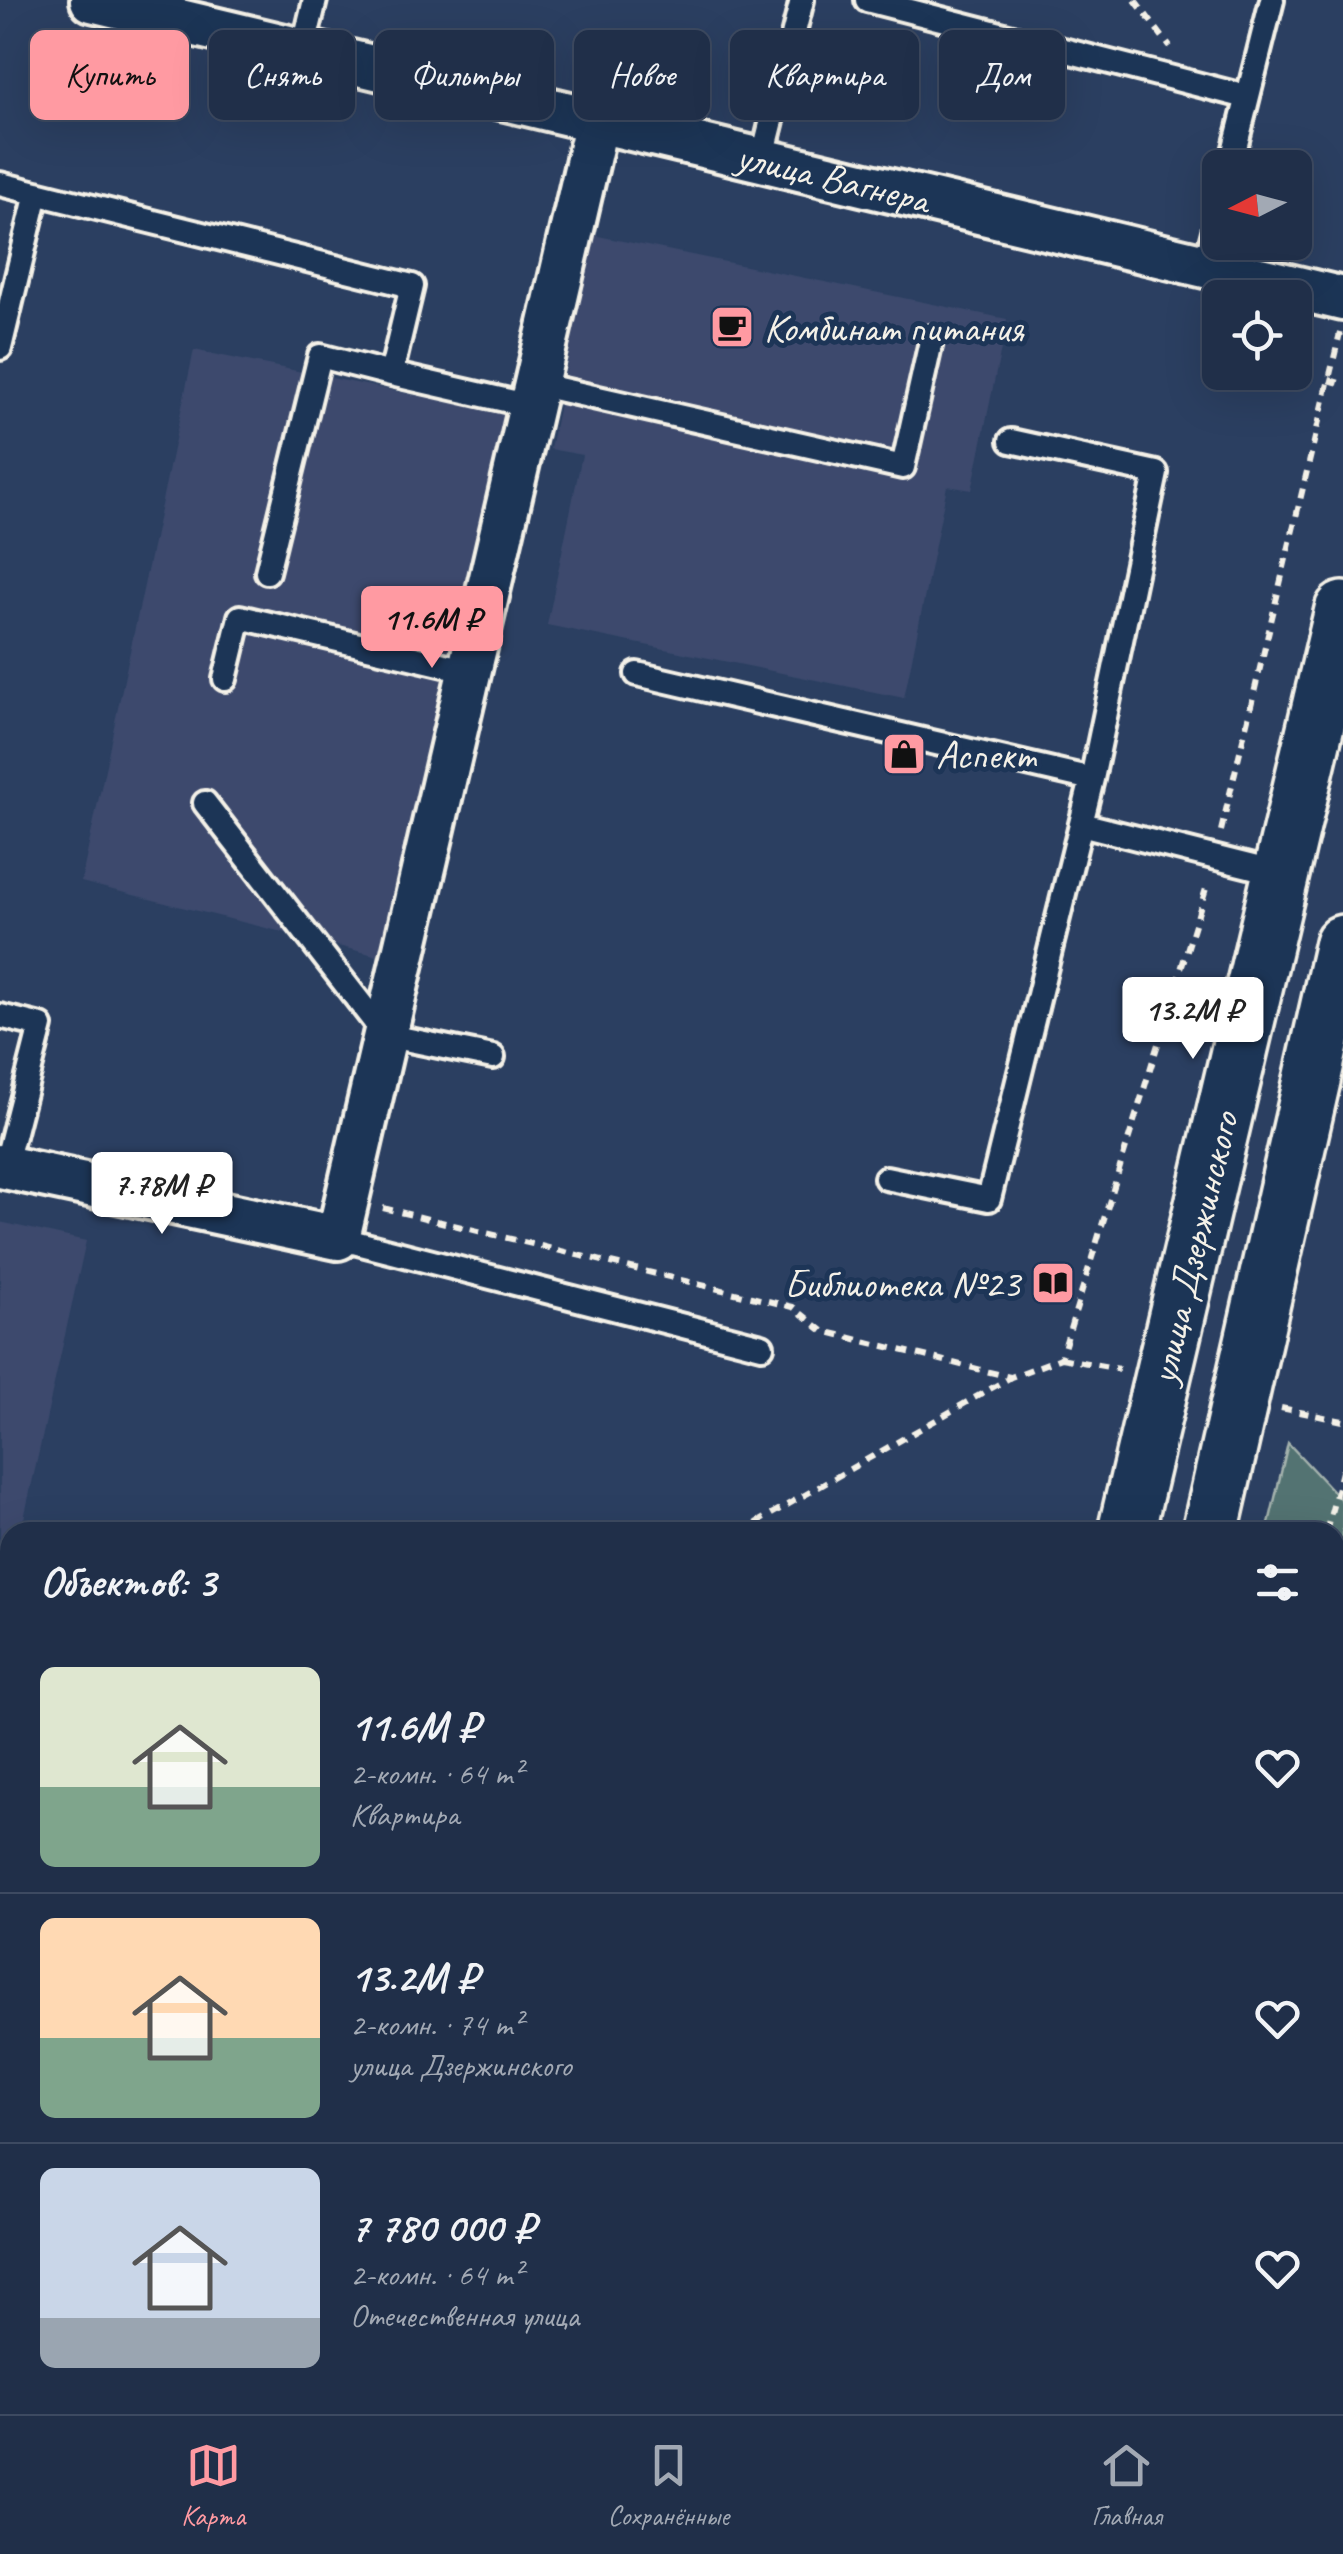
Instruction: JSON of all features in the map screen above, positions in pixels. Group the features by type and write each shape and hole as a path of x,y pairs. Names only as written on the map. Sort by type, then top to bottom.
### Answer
{"main road":[{"name":"улица Дзержинского","path":"1128,1522 1343,610"},
{"name":"улица Дзержинского","path":"1214,1522 1336,999 1343,944"}],"street":[{"name":"улица Вагнера","path":"112,2 223,30"},
{"name":"улица Вагнера","path":"355,63 1343,300"},
{"path":"3,1166 343,1219 598,121"}],"lane":[{"path":"308,30 315,0"},
{"path":"762,160 802,0"},
{"path":"867,0 1247,97"},
{"path":"1234,150 1272,0"},
{"path":"0,184 412,286 390,374"},
{"path":"0,348 37,193"},
{"path":"1205,267 1207,260"},
{"path":"267,572 320,356 390,374 534,395 903,467 932,337"},
{"path":"886,1178 988,1199 1092,778 1156,473 1011,441"},
{"path":"224,679 240,618 470,671"},
{"path":"637,674 1092,778"},
{"path":"205,803 385,1035 493,1057"},
{"path":"1081,824 1281,874"},
{"path":"0,1016 42,1026 3,1166"},
{"path":"343,1219 762,1346"}],"path":[{"path":"1135,0 1198,84"},
{"path":"1062,1358 1215,857 1343,318"},
{"path":"1328,380 1343,384"},
{"path":"343,1219 793,1307 824,1331 1012,1377"},
{"path":"758,1522 1012,1377 1062,1358 1117,1368"},
{"path":"1287,1409 1343,1422"},
{"path":"1329,1522 1343,1468"}],"shaded area":[{"path":"593,235 1007,319 972,490 947,486 904,698 547,625 582,455 550,449"},
{"path":"194,350 508,414 378,956 81,882"},
{"path":"0,1222 86,1241 23,1522 0,1522"}],"green space":[{"path":"1288,1443 1343,1502 1343,1522 1269,1522"}],"place":[{"name":"Комбинат питания","path":"732,327"},
{"name":"Аспект","path":"904,754"},
{"name":"Библиотека №23","path":"1053,1283"}]}
